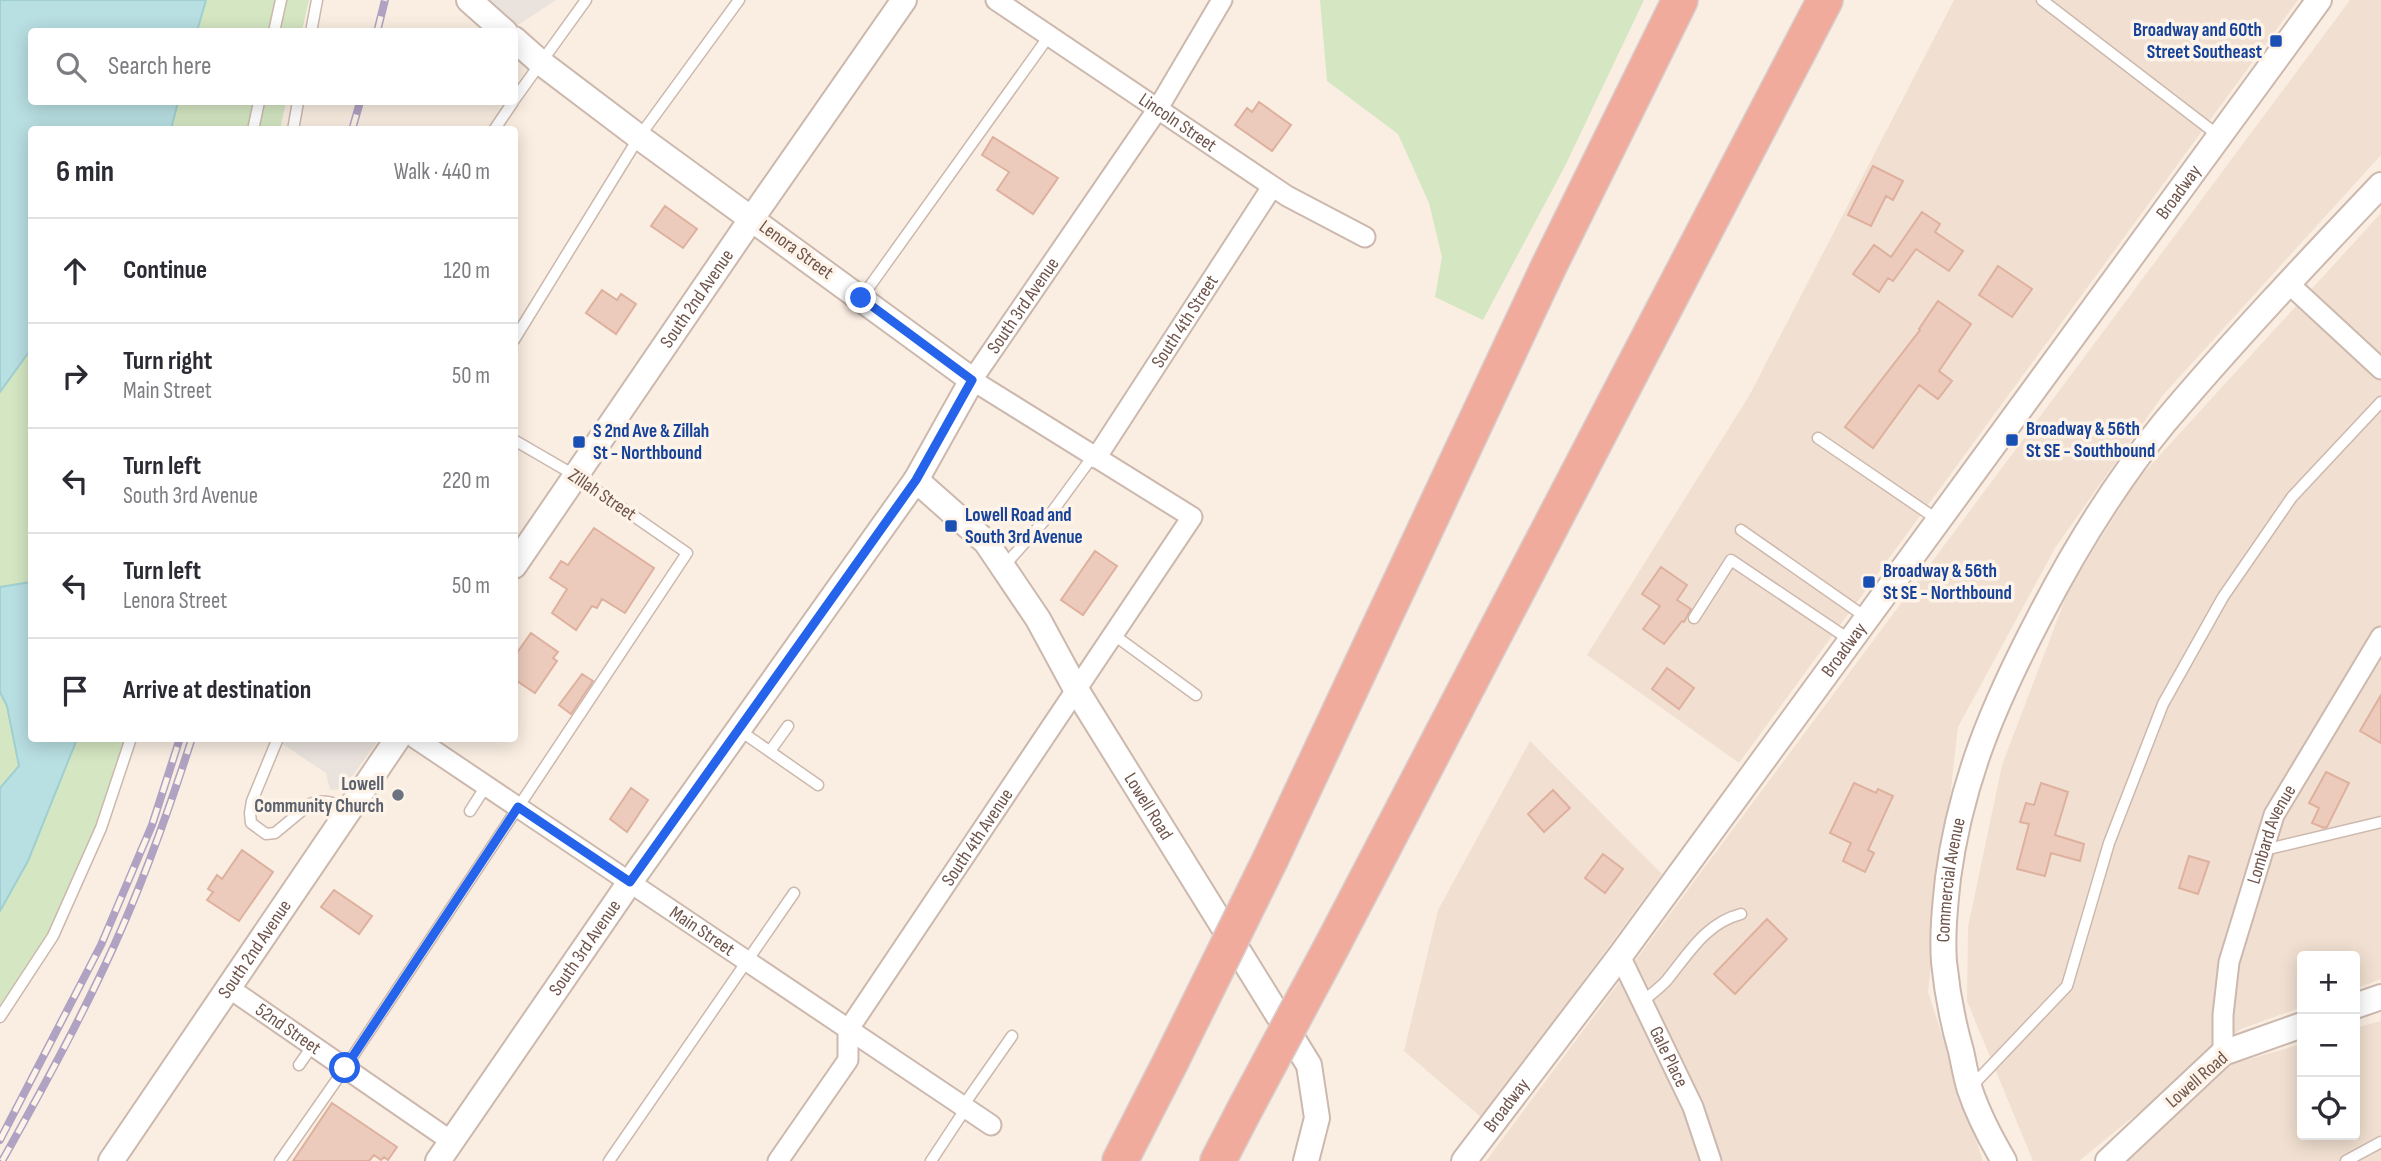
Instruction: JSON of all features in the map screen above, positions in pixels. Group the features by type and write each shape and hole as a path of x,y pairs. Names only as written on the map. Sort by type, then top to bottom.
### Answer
{"highway":[{"path":"1120,1161 1271,858 1548,268 1680,0"},
{"path":"1218,1161 1825,0"}],"street":[{"path":"469,0 500,28"},
{"name":"South 2nd Avenue","path":"518,560 904,0"},
{"name":"Lincoln Street","path":"996,0 1272,187 1364,237"},
{"name":"South 3rd Avenue","path":"444,1151 630,882 916,480 972,380 1157,110 1222,0"},
{"name":"Broadway","path":"1464,1161 1620,957 2319,0"},
{"name":"Lenora Street","path":"518,43 639,136 972,380 1192,517"},
{"name":"Commercial Avenue","path":"2004,1161 1993,1143 1970,1089 1954,1025 1944,962 1946,895 1954,832 1962,798 1985,733 2019,655 2064,568 2112,495 2163,425 2288,283 2381,185"},
{"name":"South 4th Street","path":"1095,457 1272,187"},
{"path":"2288,283 2381,369"},
{"name":"Lowell Road","path":"916,480 986,542 1003,567 1038,619 1077,691 1310,1065 1317,1118 1306,1161"},
{"name":"South 4th Avenue","path":"778,1161 848,1060 848,1030 1192,517"},
{"name":"Lombard Avenue","path":"2223,1053 2223,1015 2229,962 2274,816 2381,636"},
{"name":"South 2nd Avenue","path":"111,1161 395,742"},
{"name":"Main Street","path":"421,742 991,1125"},
{"name":"Gale Place","path":"1620,957 1693,1107 1711,1161"},
{"name":"52nd Street","path":"229,988 345,1068 444,1151"},
{"path":"2360,1004 2381,997"},
{"name":"Lowell Road","path":"2108,1161 2223,1053 2297,1027"}],"lane":[{"path":"275,28 281,0"},
{"path":"312,28 317,0"},
{"path":"518,95 586,0"},
{"path":"518,333 639,136 739,0"},
{"path":"2042,0 2219,136"},
{"path":"861,298 1049,36"},
{"path":"254,126 258,105"},
{"path":"294,126 297,105"},
{"path":"498,126 511,105"},
{"path":"1970,1089 2067,986 2109,844 2163,704 2223,597 2292,497 2381,402"},
{"path":"1818,438 1939,520"},
{"name":"Zillah Street","path":"518,442 576,476 687,554 518,807"},
{"path":"1003,567 1052,512 1095,457"},
{"path":"1741,530 1867,618"},
{"path":"1694,618 1731,560 1851,641"},
{"path":"1114,635 1196,695"},
{"path":"769,751 788,726"},
{"path":"738,729 818,785"},
{"path":"0,1017 53,936 101,828 130,742"},
{"path":"276,742 252,802 251,823 266,834 275,833 317,801 327,801 350,809"},
{"path":"470,811 486,786"},
{"path":"280,1161 518,807"},
{"path":"2264,850 2381,822"},
{"path":"608,1161 794,892"},
{"path":"1642,1002 1666,981 1702,936 1726,918 1741,914"},
{"path":"931,1161 1012,1036"},
{"path":"299,1065 313,1045"},
{"path":"2346,1161 2381,1142"}],"shaded area":[{"path":"487,0 556,0 518,25"},
{"path":"1954,0 2298,0 1739,763 1587,655 1749,396"},
{"path":"2350,0 2381,0 2381,155 2163,395 2055,548 1958,727 1928,992 1983,1161 1486,1161"},
{"path":"2381,213 2381,979 2360,987 2360,951 2297,951 2297,1009 2241,1029 2079,1161 2033,1161 1967,1001 1968,927 2002,765 2069,589 2137,480"},
{"path":"1530,741 1662,874 1482,1118 1404,1051 1438,910"},
{"path":"280,742 377,742 343,789 330,790 326,773"},
{"path":"2381,1021 2381,1161 2127,1161 2221,1067 2297,1045 2297,1140 2360,1140 2360,1027"}],"green space":[{"path":"206,0 309,0 303,28 198,28"},
{"path":"1320,0 1644,0 1566,164 1483,320 1435,297 1442,257 1429,203 1398,134 1327,81"},
{"path":"177,105 285,105 281,126 172,126"},
{"path":"28,353 28,742 130,742 101,828 53,936 0,1017 0,392"}],"water":[{"path":"0,0 206,0 198,28 28,28 28,105 177,105 172,126 28,126 28,353 0,392"},
{"path":"28,582 28,742 76,742 28,861 0,911 0,788 19,766 7,706 0,692 0,587"}],"building":[{"path":"1259,102 1291,125 1272,151 1235,125 1247,108 1252,112"},
{"path":"993,137 1058,178 1033,214 997,190 1009,172 982,155"},
{"path":"1873,166 1903,181 1893,200 1886,196 1871,226 1848,215"},
{"path":"665,206 697,229 683,248 651,226"},
{"path":"1922,212 1940,224 1935,232 1963,251 1949,271 1916,249 1893,281 1888,278 1879,292 1853,274 1874,245 1891,257"},
{"path":"1998,266 2032,289 2012,317 1979,295"},
{"path":"602,290 617,300 621,294 636,304 616,334 586,313"},
{"path":"1938,301 1971,324 1939,371 1952,381 1938,399 1919,385 1873,448 1845,427 1920,330"},
{"path":"594,528 654,568 625,613 602,599 597,608 592,606 576,630 552,613 567,589 550,578 561,561 568,565"},
{"path":"1095,551 1117,566 1083,615 1061,600"},
{"path":"1661,567 1687,585 1677,600 1691,609 1684,622 1682,621 1664,644 1643,629 1660,606 1642,594"},
{"path":"531,633 558,652 553,658 557,661 535,693 518,682 518,651"},
{"path":"1667,668 1694,688 1679,709 1652,689"},
{"path":"582,674 593,681 571,714 559,705"},
{"path":"2381,695 2381,743 2360,731"},
{"path":"2326,772 2349,783 2327,827 2324,828 2312,823 2319,808 2309,803"},
{"path":"1854,783 1876,793 1878,789 1893,796 1868,850 1874,853 1865,872 1843,861 1851,843 1830,833"},
{"path":"2041,783 2068,792 2055,835 2084,844 2080,861 2051,853 2045,876 2017,869 2029,824 2020,822 2026,803 2034,805"},
{"path":"631,788 648,800 627,832 610,819"},
{"path":"1553,790 1570,808 1544,832 1528,814"},
{"path":"242,850 273,872 239,921 207,900 213,892 208,889 217,875 222,879"},
{"path":"1603,854 1623,869 1605,893 1585,878"},
{"path":"2189,856 2209,862 2198,894 2179,888"},
{"path":"334,890 372,916 359,934 321,907"},
{"path":"1767,919 1787,939 1735,994 1714,974"},
{"path":"332,1103 397,1147 388,1160 384,1157 381,1160 374,1155 369,1161 293,1161"}],"railway":[{"path":"378,28 385,0"},
{"path":"353,126 359,105"},
{"path":"0,1140 101,945 152,825 179,742"},
{"path":"2,1161 60,1056 113,948 155,844 191,742"}],"place":[{"name":"Broadway and 60th Street Southeast","path":"2276,41"},
{"name":"Broadway & 56th St SE - Southbound","path":"2012,440"},
{"name":"S 2nd Ave & Zillah St - Northbound","path":"579,442"},
{"name":"Lowell Road and South 3rd Avenue","path":"951,526"},
{"name":"Broadway & 56th St SE - Northbound","path":"1869,582"},
{"name":"Lowell Community Church","path":"398,795"}],"route":[{"path":"345,1068 518,807 630,882 916,480 972,380 861,298"}]}
